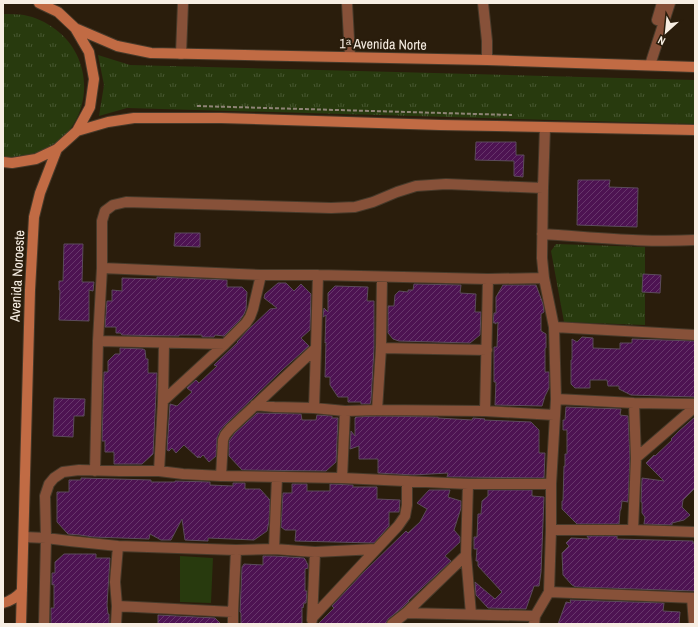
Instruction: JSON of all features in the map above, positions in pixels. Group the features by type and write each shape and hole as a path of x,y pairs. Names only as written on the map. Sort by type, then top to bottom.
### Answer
{"main road":[{"path":"3,162 12,163 36,159 57,149 77,131 90,106 94,79 89,52 75,28 58,12 39,3"},
{"name":"1ᵃ Avenida Norte","path":"75,28 116,46 151,53 487,60 695,67"},
{"path":"77,131 108,122 134,118 221,118 695,130"},
{"name":"Avenida Noroeste","path":"21,624 30,290 34,217 40,193 57,149"},
{"path":"3,603 17,598 22,591"}],"street":[{"path":"181,54 183,3"},
{"path":"347,3 350,57"},
{"path":"483,3 487,41 487,60"},
{"path":"647,65 662,3"},
{"path":"647,65 670,3"},
{"path":"406,613 471,614 535,620 549,592 551,484 556,399 554,326 544,278 542,258 545,127"},
{"path":"95,471 98,341 102,268 102,221 105,211 113,205 126,202 355,208 416,186 446,184 543,188"},
{"path":"542,234 627,240 695,240"},
{"path":"102,268 261,275 488,279 544,278"},
{"path":"163,401 246,323 250,316 261,275"},
{"path":"314,408 318,275"},
{"path":"377,410 381,348 382,277"},
{"path":"485,411 488,279"},
{"path":"554,326 695,335"},
{"path":"98,341 225,344"},
{"path":"158,471 163,401 164,343"},
{"path":"221,476 223,440 225,435 316,348"},
{"path":"381,348 487,350"},
{"path":"556,399 695,404"},
{"path":"633,530 636,458 634,403"},
{"path":"255,405 345,411 485,411 554,415"},
{"path":"636,458 695,407"},
{"path":"342,478 345,411"},
{"path":"44,624 46,496 49,484 54,478 63,472 79,470 158,471 221,476 342,478 468,484 551,484"},
{"path":"274,549 277,477"},
{"path":"312,621 398,526 405,516 408,505 407,481"},
{"path":"468,484 466,555 471,614"},
{"path":"551,530 695,532"},
{"path":"24,538 46,538 118,546 236,550 274,549 315,552 376,549"},
{"path":"116,624 117,606 115,582 118,546"},
{"path":"233,624 236,550"},
{"path":"312,621 315,552"},
{"path":"392,624 406,613 466,555"},
{"path":"549,592 694,598 694,624"},
{"path":"117,606 233,612"}],"path":[{"path":"198,106 512,115"}],"green space":[{"path":"3,14 32,17 55,29 69,43 79,59 83,76 84,94 80,112 71,128 59,141 42,151 28,156 3,157"},
{"path":"98,55 130,65 695,80 695,124 127,108 99,116 104,85"},
{"path":"556,244 645,247 645,325 564,322 551,251"},
{"path":"180,556 213,558 211,603 180,602"}],"building":[{"path":"476,142 516,142 516,155 524,155 523,177 514,176 514,161 475,160"},
{"path":"578,180 610,180 609,187 638,188 637,227 577,225"},
{"path":"175,233 200,233 200,247 174,246"},
{"path":"64,244 83,244 82,282 94,282 93,291 89,290 89,321 59,320 59,281 63,281"},
{"path":"643,274 661,275 660,293 642,292"},
{"path":"157,277 227,280 227,287 242,287 247,292 246,309 240,320 224,336 215,335 214,337 202,337 202,335 122,335 121,333 116,333 116,327 105,327 107,301 112,301 112,290 122,291 122,278 157,279"},
{"path":"278,283 286,283 294,291 301,284 311,294 310,330 301,338 309,346 225,425 217,438 216,456 209,462 203,455 200,458 199,456 198,458 184,445 176,453 172,448 169,451 167,450 170,404 177,406 192,392 187,388 196,380 199,383 217,366 214,365 249,329 270,309 277,308 264,298 265,294"},
{"path":"414,284 461,285 460,293 476,294 475,312 481,312 480,335 470,343 399,341 393,339 388,333 388,306 394,306 395,295 399,291 408,292 408,290 413,290"},
{"path":"503,285 536,285 543,304 544,312 541,314 541,331 546,334 545,372 549,372 549,388 542,406 495,405 496,382 494,382 494,347 497,347 498,322 495,324 495,322 493,323 494,313 496,313 496,297"},
{"path":"335,286 368,287 367,301 374,301 374,348 370,404 348,402 348,397 338,397 330,385 330,377 325,377 326,315 323,317 324,308 328,312 328,293"},
{"path":"582,337 593,338 593,348 620,349 620,343 632,343 632,339 695,341 695,397 631,395 619,389 619,386 608,386 607,380 590,380 590,388 575,388 571,384 572,339 577,342"},
{"path":"120,348 145,350 146,359 148,359 148,373 157,373 153,454 142,464 114,464 114,452 105,452 105,441 102,441 104,372 108,372 108,361 115,354 120,354"},
{"path":"54,398 85,399 84,416 74,416 73,437 53,436"},
{"path":"566,407 621,409 620,415 628,416 630,458 628,502 622,501 619,524 577,524 562,509 565,454 567,454 567,430 563,430 563,420 565,420"},
{"path":"257,413 301,414 302,420 316,420 317,415 338,418 336,462 326,471 242,470 229,456 229,441 235,433"},
{"path":"377,416 438,417 472,420 473,418 485,419 484,420 531,422 539,430 539,453 545,453 544,478 447,477 448,473 413,475 378,473 378,459 359,459 359,446 350,449 351,431 355,436 355,418"},
{"path":"695,417 695,488 683,500 682,507 690,515 684,520 672,523 672,525 644,524 645,517 642,513 641,502 642,478 664,481 646,463"},
{"path":"81,478 151,480 151,482 210,482 210,485 233,486 233,483 245,483 245,489 260,489 270,500 267,531 254,540 208,538 208,541 185,540 182,519 171,540 161,540 150,534 149,539 93,537 68,534 57,522 57,492 69,492 69,480 81,480"},
{"path":"292,484 307,484 307,491 330,491 330,484 353,485 353,487 377,487 377,499 400,500 399,512 389,512 389,526 374,543 295,541 296,530 285,530 281,527 283,493 292,493"},
{"path":"429,490 450,490 448,497 461,501 461,508 454,530 460,537 460,542 445,556 451,561 402,608 388,619 386,624 318,624 334,608 332,606 364,572 406,531 408,533 420,522 427,509 417,503"},
{"path":"488,490 532,490 532,496 544,497 541,572 539,586 534,586 526,609 488,608 476,595 475,582 495,599 502,592 478,566 478,561 476,561 477,549 474,549 474,537 477,537 478,514 481,514 482,501 488,496"},
{"path":"587,536 617,536 617,539 693,541 693,543 695,543 695,591 576,587 572,585 563,575 562,553 569,546 566,543 571,538 589,539"},
{"path":"64,554 96,554 96,558 110,558 107,605 109,624 51,624 51,608 54,608 54,584 52,585 52,573 55,573 55,562"},
{"path":"263,556 305,559 308,565 308,568 305,569 305,591 307,591 306,603 304,603 303,608 302,607 302,624 241,624 240,612 242,567 244,564 263,565"},
{"path":"570,600 664,603 663,611 680,612 679,624 558,624 566,602 571,603"},
{"path":"158,615 215,618 221,624 158,624"}]}
